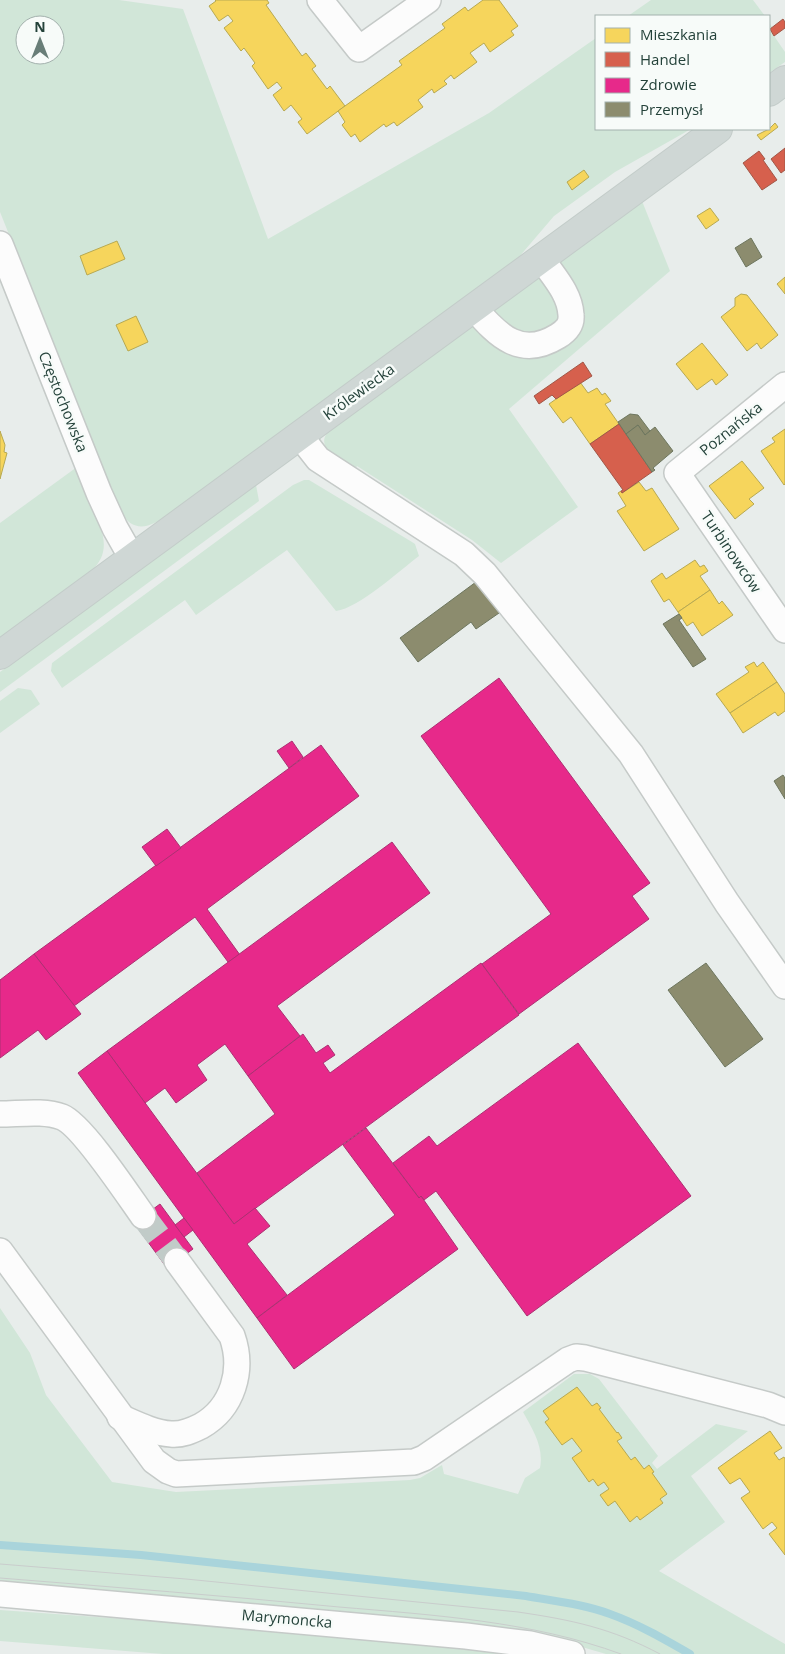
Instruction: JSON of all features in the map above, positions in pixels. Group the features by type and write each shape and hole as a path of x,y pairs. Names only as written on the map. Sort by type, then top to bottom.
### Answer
{"main road":[{"path":"770,91 785,80"},
{"name":"Królewiecka","path":"0,655 717,130"}],"street":[{"path":"320,0 359,49 428,0"},
{"name":"Częstochowska","path":"0,244 99,493 115,528 132,558"},
{"path":"474,308 501,335 511,342 525,346 541,345 563,332 571,322 569,304 559,282 541,258"},
{"name":"Poznańska","path":"677,473 785,385"},
{"path":"300,436 318,459 464,554 485,574 631,754 727,903 785,986"},
{"name":"Turbinowców","path":"677,473 785,630"},
{"path":"0,1114 46,1114 64,1118 90,1144 143,1216"},
{"path":"0,1251 154,1461 176,1474 414,1462 424,1458 568,1360 576,1357 750,1401 785,1412"},
{"path":"120,1417 146,1428 171,1434 182,1434 213,1418 227,1402 235,1381 237,1356 232,1336 177,1261"},
{"name":"Marymoncka","path":"0,1594 466,1636 530,1644 572,1654"}],"green space":[{"path":"0,0 119,0 183,9 268,239 489,113 595,39 595,130 689,130 615,172 554,216 519,257 169,514 156,522 143,526 137,526 125,519 120,511 0,212"},
{"path":"651,0 753,0 764,15 629,15"},
{"path":"770,30 785,52 785,62 770,72"},
{"path":"642,201 670,271 509,409 578,507 501,563 472,540 357,466 355,469 327,449 324,443 329,431"},
{"path":"77,467 100,526 104,542 101,558 89,573 0,638 0,523"},
{"path":"309,480 412,542 415,544 419,556 367,596 356,603 336,611 287,550 196,615 185,600 62,688 51,671 52,663 293,485"},
{"path":"256,485 259,501 0,692 0,672"},
{"path":"18,688 31,690 40,704 0,733 0,701"},
{"path":"0,1308 30,1353 46,1395 112,1482 176,1492 410,1480 420,1478 442,1465 444,1474 518,1494 525,1478 540,1468 541,1460 537,1439 523,1412 574,1374 590,1374 599,1379 658,1456 652,1463 657,1469 716,1424 748,1431 691,1476 725,1522 659,1571 785,1644 785,1654 606,1654 544,1636 0,1584"},
{"path":"0,1610 373,1637 516,1654 163,1654 0,1641"}],"building: Mieszkania":[{"path":"215,0 267,0 269,3 266,5 302,56 306,53 316,66 312,69 327,89 330,86 345,106 307,134 298,122 302,119 291,105 284,111 273,95 282,88 277,82 268,89 252,66 255,63 244,48 241,51 224,28 233,21 228,15 219,21 209,6"},
{"path":"483,0 499,0 518,26 511,31 514,35 490,52 484,43 470,53 477,62 454,79 451,75 444,81 447,84 434,93 432,89 418,100 423,107 397,126 394,122 386,127 384,124 360,142 355,134 351,137 342,125 345,122 338,111 402,65 399,61 445,28 442,24 465,7 468,11"},
{"path":"775,123 778,127 761,140 757,135 770,130"},
{"path":"584,170 589,177 572,190 567,182"},
{"path":"710,208 719,220 706,229 697,216"},
{"path":"117,241 125,259 87,275 80,256"},
{"path":"785,277 785,294 777,284"},
{"path":"741,294 747,295 778,335 761,349 757,343 747,351 721,317 735,306 735,298"},
{"path":"136,316 148,342 128,351 116,325"},
{"path":"702,343 728,375 716,385 712,379 697,390 676,364"},
{"path":"580,382 588,393 597,388 602,395 605,393 611,401 605,404 619,424 590,444 571,417 563,423 549,404"},
{"path":"785,429 784,485 761,451 775,442 772,438"},
{"path":"0,431 5,445 4,452 7,453 0,479"},
{"path":"742,461 764,488 749,499 754,504 735,519 709,486"},
{"path":"639,482 646,491 652,488 679,529 644,551 617,511 626,506 618,493 621,491 622,493"},
{"path":"695,560 700,567 704,565 708,571 700,576 710,590 678,612 669,599 664,602 651,581 662,573 666,579"},
{"path":"710,590 719,604 722,601 733,615 702,636 693,622 687,626 678,612"},
{"path":"754,662 757,667 763,662 777,682 730,713 716,694 749,672 745,667"},
{"path":"777,682 785,694 785,711 778,716 775,712 743,733 730,713"},
{"path":"577,1387 592,1406 597,1403 601,1408 599,1409 622,1438 617,1441 631,1460 635,1457 644,1469 649,1465 654,1472 652,1473 667,1494 660,1499 663,1503 640,1520 637,1516 630,1522 615,1501 608,1506 600,1495 609,1489 604,1482 598,1486 593,1479 589,1482 572,1458 582,1451 572,1438 562,1445 545,1422 549,1419 543,1411"},
{"path":"770,1431 782,1448 774,1453 779,1460 784,1457 785,1459 785,1555 769,1534 777,1528 772,1522 763,1529 741,1498 750,1492 740,1478 730,1484 718,1468"}],"building: Handel":[{"path":"783,19 785,28 774,36 770,29"},
{"path":"785,148 785,170 781,173 771,159"},
{"path":"759,151 777,180 762,190 743,163"},
{"path":"583,362 592,376 556,399 552,395 539,404 534,396"},
{"path":"619,424 652,472 622,493 621,491 623,490 590,444"}],"building: Zdrowie":[{"path":"499,678 650,883 632,896 649,919 519,1014 482,964 551,914 421,736"},
{"path":"292,741 303,757 289,768 277,751"},
{"path":"321,745 359,796 207,909 240,955 228,962 195,917 74,1006 34,954"},
{"path":"167,829 181,848 156,866 142,847"},
{"path":"392,842 430,893 277,1006 300,1036 248,1076 225,1044 197,1065 207,1080 176,1103 165,1088 145,1103 107,1051"},
{"path":"34,954 81,1014 46,1040 38,1030 0,1058 0,980"},
{"path":"481,963 519,1015 234,1224 197,1173 275,1114 248,1076 303,1034 316,1053 328,1045 335,1055 323,1063 330,1073"},
{"path":"578,1043 691,1196 527,1316 436,1191 424,1200 421,1196 419,1198 393,1163 429,1136 437,1146"},
{"path":"107,1051 234,1224 255,1208 270,1226 247,1244 287,1295 257,1318 78,1073"},
{"path":"366,1128 419,1198 421,1196 458,1249 294,1369 257,1318 395,1215 343,1145"},
{"path":"160,1204 193,1249 167,1268 134,1223"},
{"path":"184,1218 193,1230 184,1237 175,1225"}],"building: Przemysł":[{"path":"751,238 762,257 746,267 735,248"},
{"path":"630,414 638,415 650,431 645,435 638,425 626,434 618,422"},
{"path":"638,425 645,435 655,427 673,451 653,468 655,470 652,472 626,434"},
{"path":"476,582 499,613 476,629 471,622 418,662 400,638"},
{"path":"679,614 682,618 679,620 706,659 693,667 663,624"},
{"path":"783,775 785,778 785,799 774,781"},
{"path":"706,963 763,1039 725,1067 668,990"}],"waterway":[{"path":"0,1545 141,1555 526,1596 579,1605 610,1614 641,1627 690,1654"}],"tunnel":[{"path":"143,1216 177,1261"}],"tram line":[{"path":"0,1564 186,1579 518,1612 556,1618 608,1631 660,1654"},
{"path":"0,1578 212,1595 482,1621 552,1634 621,1654"}]}
